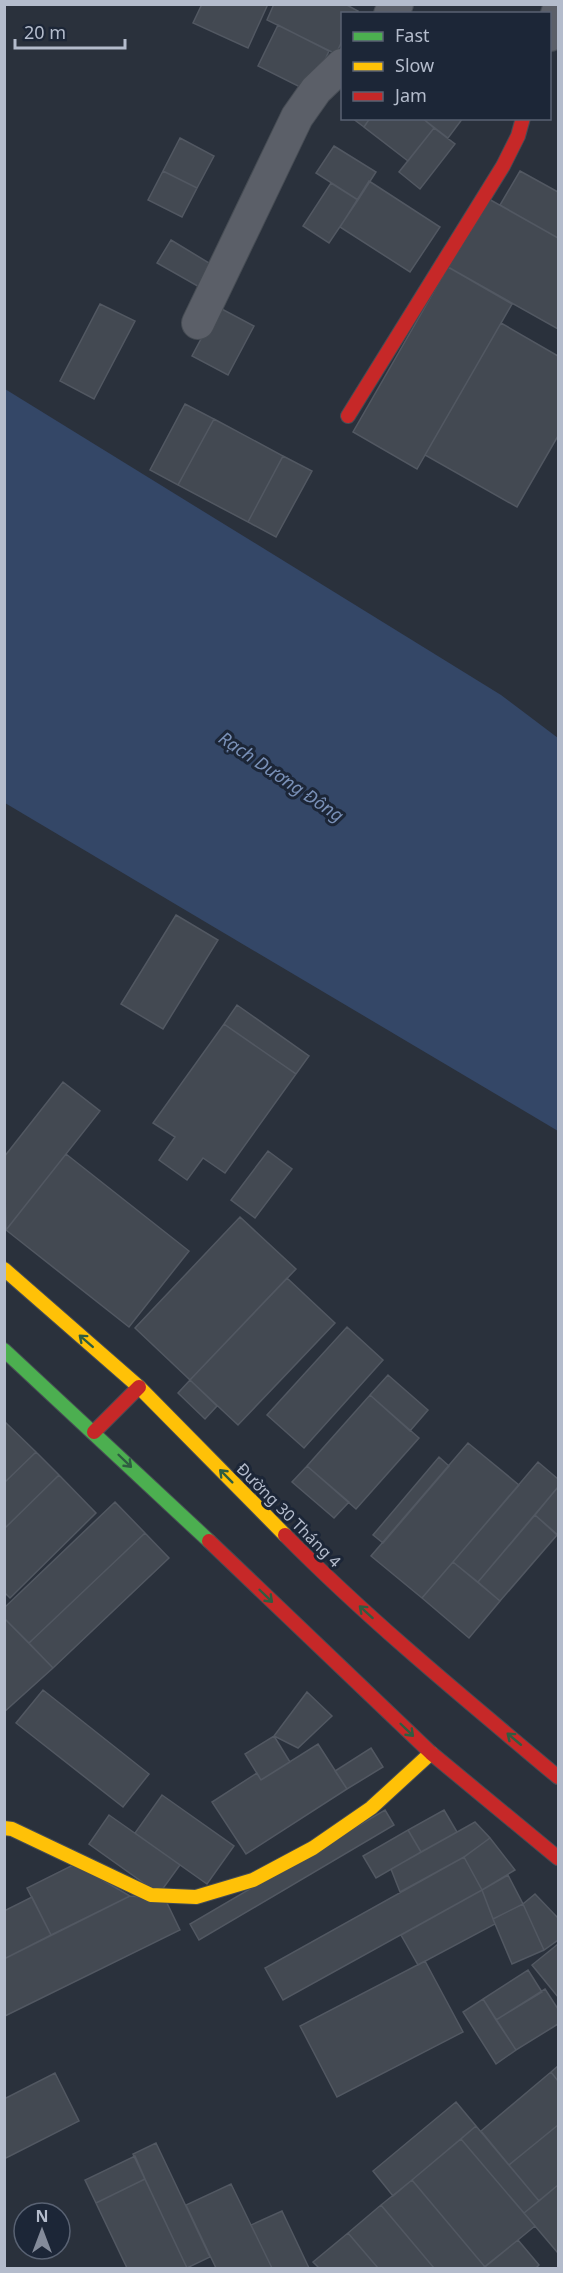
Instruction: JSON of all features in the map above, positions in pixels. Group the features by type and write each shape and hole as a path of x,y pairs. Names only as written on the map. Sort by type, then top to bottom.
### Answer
{"main road":[{"path":"348,416 503,166 518,136 522,120"},
{"name":"Đường 30 Tháng 4","path":"4,1269 139,1388 318,1568 451,1687 558,1777"},
{"path":"4,1350 94,1432 431,1753 558,1858"},
{"path":"94,1432 139,1388"},
{"path":"4,1828 12,1829 151,1895 196,1897 253,1880 313,1848 371,1808 431,1753"}],"street":[{"path":"551,30 558,11"},
{"path":"198,322 297,117 316,90 341,66"}],"water":[{"name":"Rạch Dương Đông","path":"5,389 501,695 558,738 558,1131 5,803"}],"building":[{"path":"202,4 268,4 248,48 193,23"},
{"path":"274,4 345,4 358,11 341,12 341,43 336,54 267,20"},
{"path":"278,25 329,51 310,92 258,66"},
{"path":"355,120 369,120 364,127"},
{"path":"369,120 424,120 434,128 408,161 364,127"},
{"path":"425,120 462,120 448,138"},
{"path":"434,128 455,144 420,189 399,172"},
{"path":"180,138 214,156 197,188 163,171"},
{"path":"334,146 376,172 358,200 316,173"},
{"path":"163,171 197,188 182,217 148,200"},
{"path":"520,171 558,192 558,238 500,205"},
{"path":"369,181 440,227 410,272 340,227"},
{"path":"331,183 358,200 329,243 303,226"},
{"path":"487,198 558,238 558,329 448,267"},
{"path":"171,240 214,266 201,288 157,263"},
{"path":"448,267 512,304 417,469 353,432"},
{"path":"100,304 135,321 94,399 60,381"},
{"path":"218,307 254,326 228,375 192,356"},
{"path":"501,323 558,356 558,436 517,507 425,455"},
{"path":"185,404 214,419 178,485 150,470"},
{"path":"214,419 283,456 248,522 178,485"},
{"path":"283,456 312,471 276,537 248,522"},
{"path":"176,915 218,940 163,1029 121,1004"},
{"path":"237,1005 309,1056 296,1074 224,1024"},
{"path":"224,1024 296,1074 225,1173 203,1158 187,1180 159,1160 175,1137 153,1123"},
{"path":"63,1082 100,1111 6,1230 4,1157"},
{"path":"268,1151 292,1169 255,1218 231,1200"},
{"path":"66,1154 189,1251 129,1327 6,1230"},
{"path":"240,1217 296,1269 190,1380 135,1328"},
{"path":"287,1278 335,1323 238,1425 190,1380"},
{"path":"347,1327 383,1360 304,1448 267,1415"},
{"path":"388,1375 428,1410 410,1431 370,1395"},
{"path":"190,1380 217,1406 205,1419 178,1393"},
{"path":"370,1395 419,1438 356,1509 307,1466"},
{"path":"4,1421 36,1452 4,1483"},
{"path":"468,1443 519,1485 422,1598 371,1556"},
{"path":"36,1452 59,1475 4,1529 4,1483"},
{"path":"439,1457 449,1466 383,1543 373,1535"},
{"path":"538,1462 558,1479 558,1487 478,1582 453,1562"},
{"path":"307,1466 349,1502 334,1518 292,1482"},
{"path":"59,1475 96,1513 10,1598 4,1592 4,1529"},
{"path":"558,1487 558,1535 535,1515"},
{"path":"115,1502 145,1533 29,1643 4,1618 4,1608"},
{"path":"535,1515 557,1535 500,1601 478,1582"},
{"path":"145,1533 169,1558 53,1668 29,1643"},
{"path":"453,1562 500,1601 469,1638 422,1598"},
{"path":"4,1618 53,1668 4,1712"},
{"path":"43,1690 149,1774 123,1807 16,1723"},
{"path":"307,1692 332,1716 298,1748 274,1736"},
{"path":"274,1736 290,1762 261,1780 245,1754"},
{"path":"318,1744 347,1789 246,1854 212,1802 257,1773 261,1780"},
{"path":"371,1748 383,1767 347,1789 335,1771"},
{"path":"162,1795 234,1846 207,1884 135,1833"},
{"path":"385,1810 394,1825 199,1940 190,1924"},
{"path":"444,1810 457,1832 421,1852 408,1830"},
{"path":"109,1815 180,1865 159,1894 89,1844"},
{"path":"475,1822 490,1838 464,1857 400,1892 391,1869"},
{"path":"408,1830 421,1852 376,1878 363,1856"},
{"path":"490,1838 515,1870 482,1890 464,1857"},
{"path":"464,1857 482,1890 283,2000 265,1968"},
{"path":"75,1864 130,1896 51,1935 27,1888"},
{"path":"508,1875 523,1904 493,1919 482,1890"},
{"path":"482,1890 495,1924 418,1965 401,1935"},
{"path":"535,1894 558,1918 558,1940 544,1950 523,1904"},
{"path":"130,1896 165,1899 180,1930 5,2016 4,1959"},
{"path":"32,1897 51,1935 4,1959 4,1911"},
{"path":"523,1904 544,1950 512,1964 493,1919"},
{"path":"558,1944 558,1997 532,1965"},
{"path":"425,1961 463,2032 337,2097 300,2026"},
{"path":"528,1970 542,1992 496,2020 483,1999"},
{"path":"545,1989 558,2009 558,2024 516,2050 496,2020"},
{"path":"483,1999 516,2050 496,2064 463,2012"},
{"path":"558,2066 558,2081 551,2072"},
{"path":"551,2072 558,2081 558,2125 509,2165 481,2131"},
{"path":"55,2073 79,2121 4,2159 4,2099"},
{"path":"456,2102 476,2126 393,2196 373,2171"},
{"path":"558,2125 558,2185 539,2201 509,2165"},
{"path":"476,2126 539,2201 524,2213 461,2139"},
{"path":"461,2139 535,2226 485,2267 412,2180"},
{"path":"156,2143 210,2257 187,2268 133,2154"},
{"path":"135,2156 145,2179 96,2203 85,2180"},
{"path":"145,2179 187,2268 127,2268 96,2203"},
{"path":"412,2180 485,2267 434,2268 381,2205"},
{"path":"231,2184 272,2268 216,2268 186,2205"},
{"path":"558,2185 558,2251 557,2252 524,2213"},
{"path":"381,2205 434,2268 378,2268 348,2233"},
{"path":"282,2211 309,2268 272,2268 251,2225"},
{"path":"348,2233 378,2268 319,2268 313,2262"},
{"path":"518,2240 539,2265 536,2268 483,2268"}],"traffic: fast":[{"path":"4,1350 209,1541"}],"traffic: slow":[{"path":"4,1269 139,1387 285,1535"},
{"path":"4,1828 12,1829 151,1895 196,1897 253,1880 313,1848 371,1808 431,1753"}],"traffic: jam":[{"path":"348,416 503,166 518,136 522,120"},
{"path":"94,1432 139,1387"},
{"path":"285,1535 384,1629 558,1777"},
{"path":"209,1541 431,1753 558,1858"}]}
